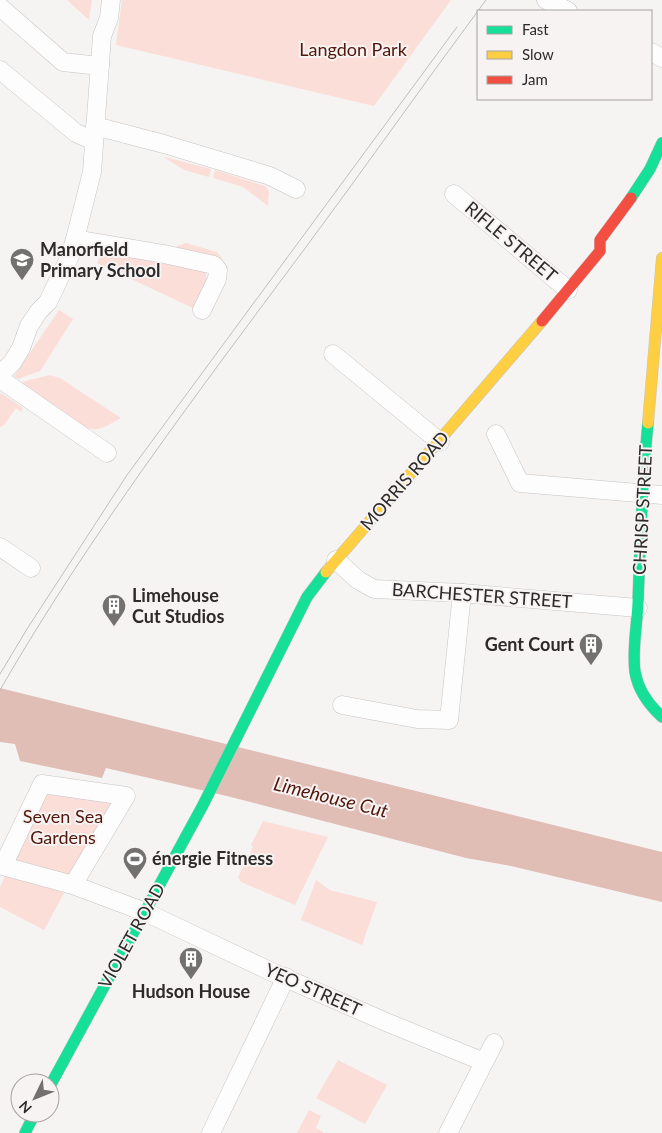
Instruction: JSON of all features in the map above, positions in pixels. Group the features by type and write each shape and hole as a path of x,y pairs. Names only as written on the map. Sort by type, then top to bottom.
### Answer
{"street":[{"path":"0,374 12,363 21,348 29,326 48,302 70,256 92,172 102,36 109,18 111,0"},
{"path":"546,0 566,10"},
{"path":"0,7 63,62 100,66"},
{"path":"0,70 76,133 94,134 190,152 270,176 296,189"},
{"name":"MORRIS ROAD","path":"240,732 307,596 568,290 605,250 600,240 641,184 660,154"},
{"name":"RIFLE STREET","path":"454,194 568,290"},
{"path":"75,239 164,254 214,265 218,270 217,279 202,310"},
{"name":"CHRISP STREET","path":"662,258 642,493 638,608 634,656 635,673 639,686 649,705 662,717"},
{"path":"333,354 440,442"},
{"path":"0,379 107,453"},
{"path":"496,434 520,483 662,495"},
{"path":"0,547 31,568"},
{"name":"BARCHESTER STREET","path":"336,560 358,580 374,589 462,593 638,608"},
{"path":"342,705 416,719 449,720 462,593"},
{"name":"VIOLET ROAD","path":"57,1073 203,805 240,732"},
{"path":"72,885 126,796 42,784 3,866 72,885 145,912"},
{"name":"YEO STREET","path":"145,912 386,1022 484,1062"},
{"path":"211,1133 286,977"},
{"path":"448,1133 494,1043"}],"green space":[{"path":"67,0 92,0 89,20"},
{"name":"Langdon Park","path":"122,0 451,0 374,106 116,45"},
{"path":"165,157 211,169 209,177 184,170"},
{"path":"215,170 265,186 269,191 268,206 243,187 213,178"},
{"path":"186,243 217,252 222,258 172,248"},
{"path":"102,252 205,271 207,280 195,309 97,263"},
{"path":"59,310 73,319 40,371 18,379 14,376"},
{"path":"50,375 60,378 121,418 97,429 81,426 20,384"},
{"path":"1,393 23,408 21,412 16,408 4,425 0,427 0,395"},
{"name":"Seven Sea Gardens","path":"45,790 111,804 71,880 12,862"},
{"path":"263,821 328,837 295,905 241,882 238,877"},
{"path":"6,874 64,893 44,930 0,907 0,887"},
{"path":"316,880 330,890 377,902 362,945 301,920"},
{"path":"338,1060 387,1085 365,1124 316,1098"},
{"path":"309,1110 321,1116 316,1128 323,1133 297,1133"}],"water":[{"name":"Limehouse Cut","path":"0,688 662,852 662,902 511,866 466,858 231,797 106,768 102,778 20,761 15,744 0,742"}],"tram line":[{"path":"479,10 486,0"},
{"path":"0,690 108,519 477,12"},
{"path":"0,674 127,475 457,27"}],"traffic: fast":[{"path":"631,198 650,169 662,143"},
{"path":"648,423 634,663 636,679 641,691 662,717"},
{"path":"57,1073 203,805 307,597 326,572"},
{"path":"25,1133 30,1123"}],"traffic: slow":[{"path":"648,423 662,258"},
{"path":"326,572 542,321"}],"traffic: jam":[{"path":"542,321 600,251 600,240 631,198"}],"place":[{"name":"Manorfield Primary School","path":"22,281"},
{"name":"Limehouse Cut Studios","path":"114,627"},
{"name":"Gent Court","path":"591,666"},
{"name":"énergie Fitness","path":"135,880"},
{"name":"Hudson House","path":"191,980"}]}
